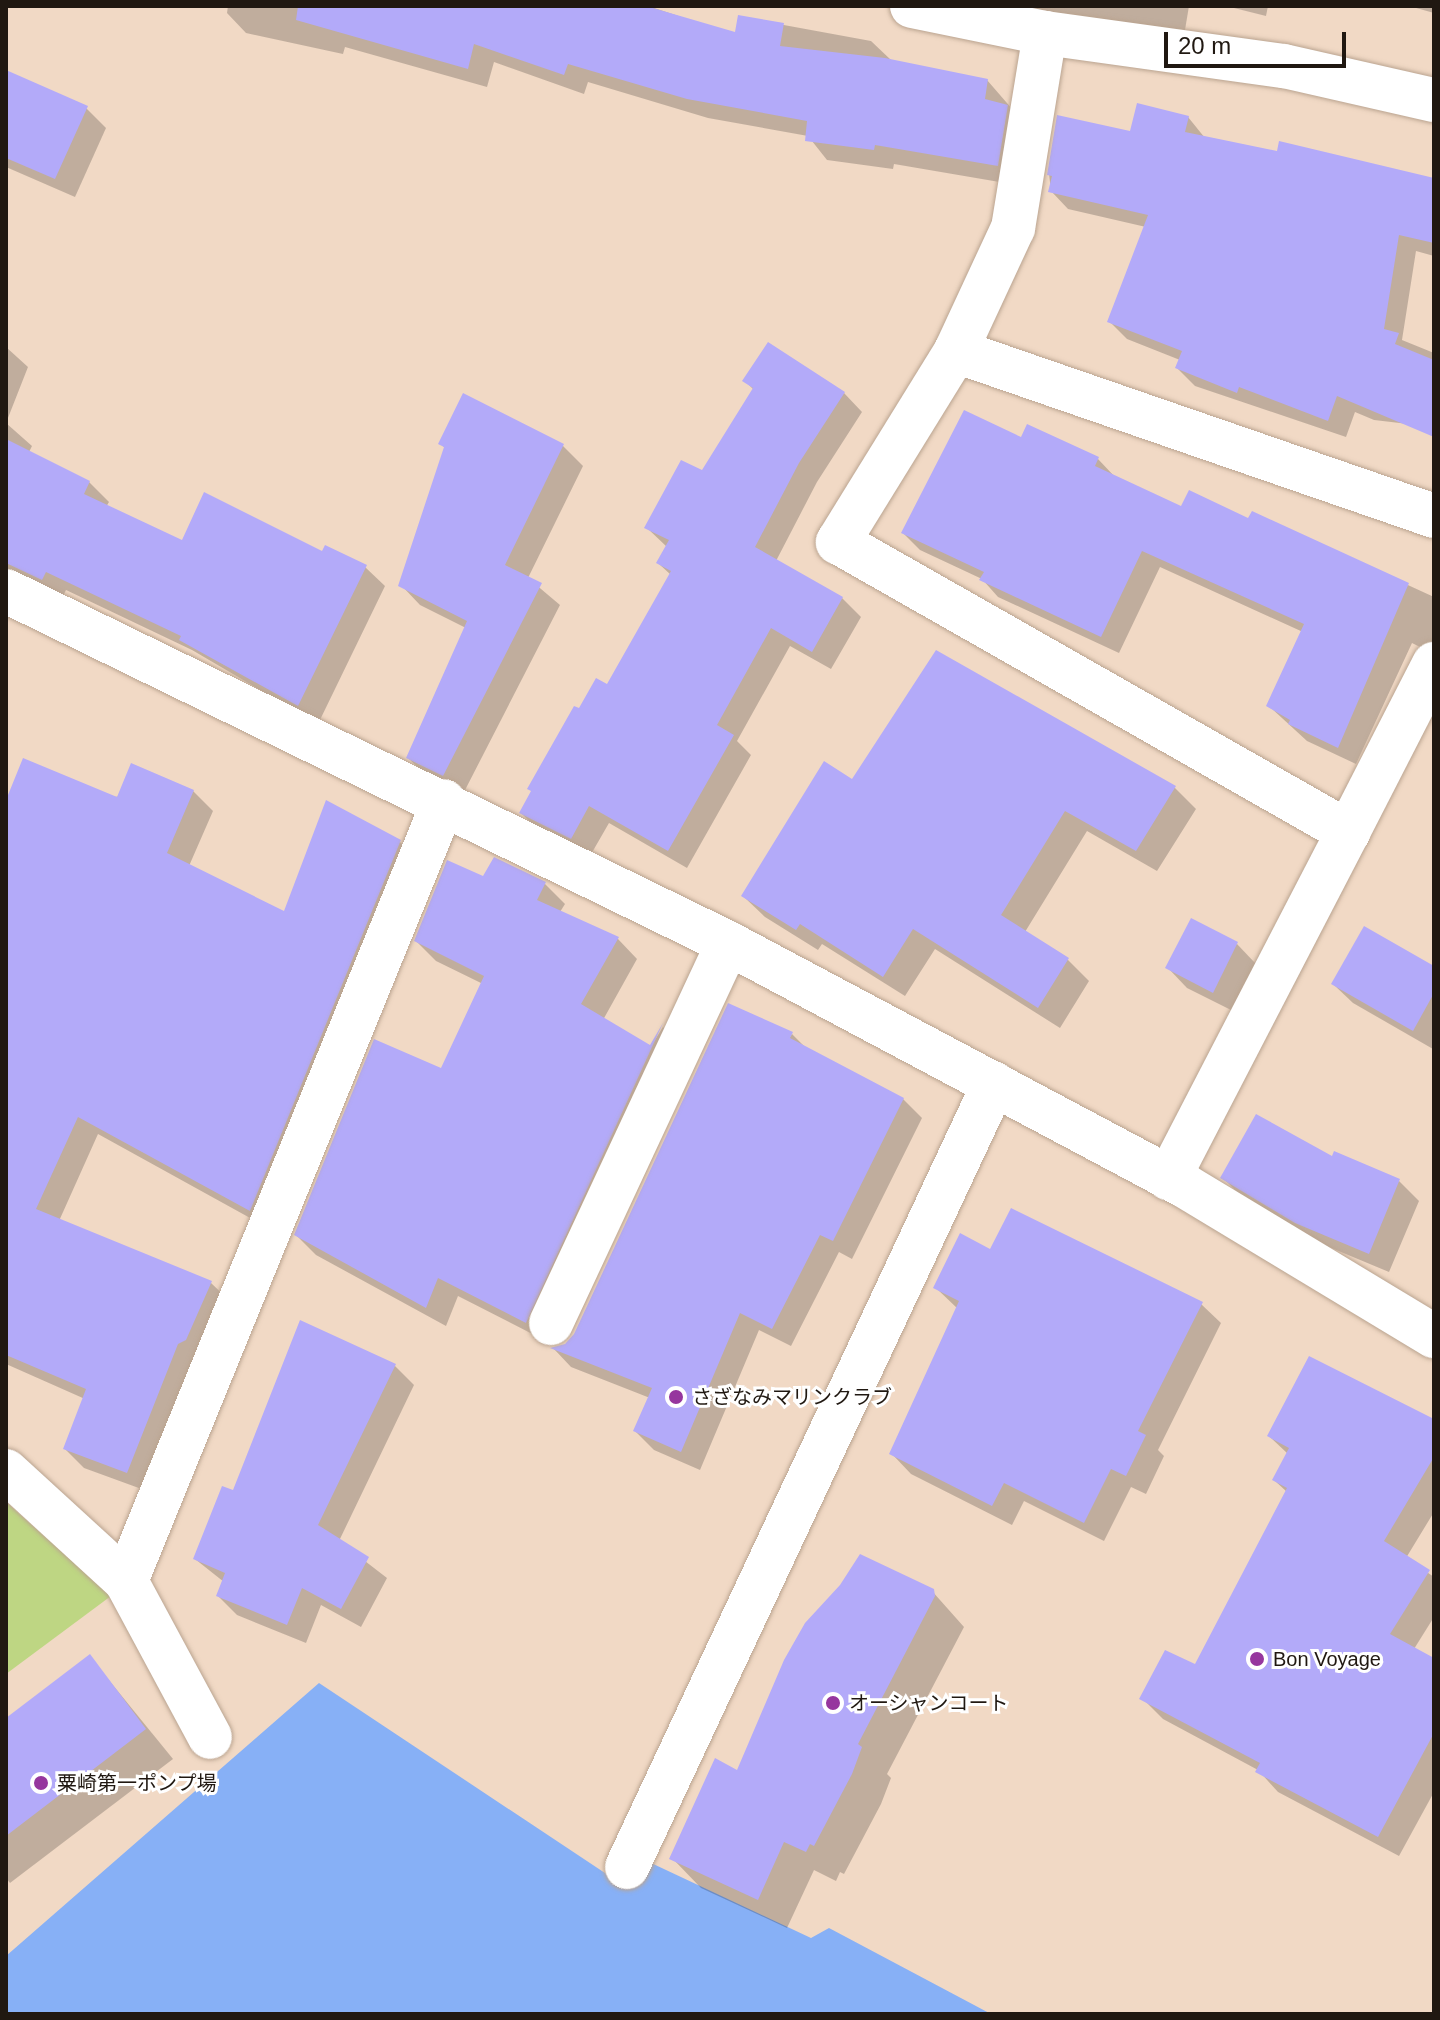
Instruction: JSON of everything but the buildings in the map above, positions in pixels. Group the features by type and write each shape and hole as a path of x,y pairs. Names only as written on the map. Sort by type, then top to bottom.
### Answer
{"street":[{"path":"912,6 1045,33 1284,66 1434,100"},
{"path":"1045,33 1013,228 956,351 838,542 1348,832"},
{"path":"956,351 1434,516"},
{"path":"6,591 444,801 728,943 1169,1178 1434,1336"},
{"path":"1169,1178 1434,664"},
{"path":"126,1581 444,801"},
{"path":"551,1323 728,943"},
{"path":"627,1867 994,1084"},
{"path":"6,1471 126,1581 210,1737"}],"green space":[{"path":"6,1502 111,1596 6,1674"}],"water":[{"path":"319,1683 626,1887 649,1862 811,1938 829,1928 991,2014 6,2014 6,1956"}],"place":[{"name":"さざなみマリンクラブ","path":"676,1397"},
{"name":"Bon Voyage","path":"1257,1659"},
{"name":"オーシャンコート","path":"833,1703"},
{"name":"粟崎第一ポンプ場","path":"41,1783"}]}
